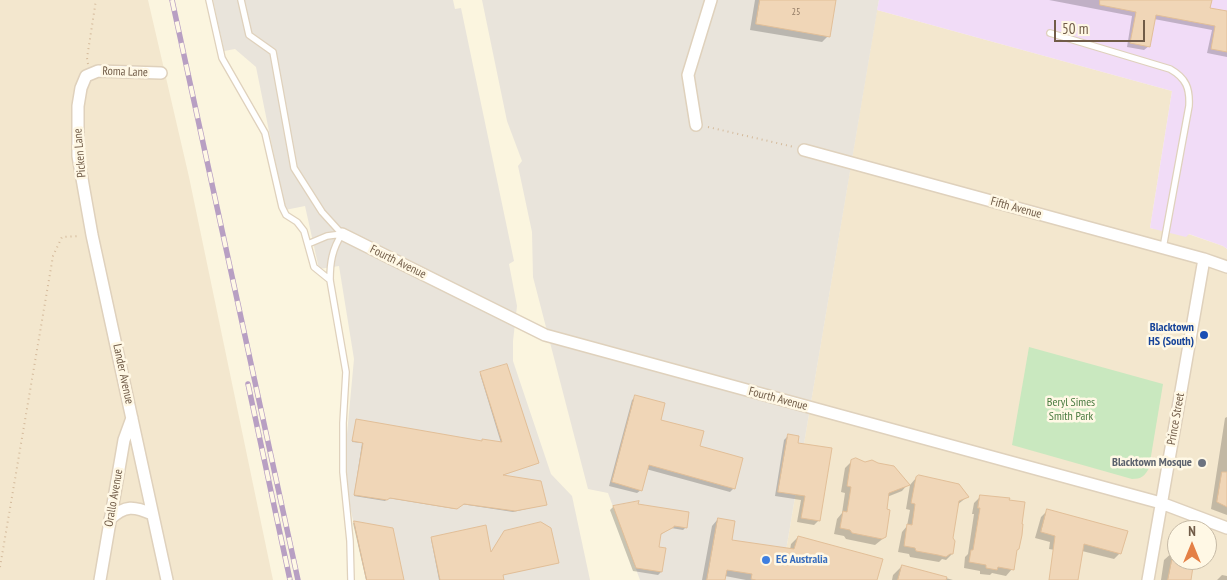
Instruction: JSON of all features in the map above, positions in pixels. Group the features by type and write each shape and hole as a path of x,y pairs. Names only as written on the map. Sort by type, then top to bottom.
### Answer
{"street":[{"path":"696,125 688,75 711,0"},
{"name":"Roma Lane","path":"89,74 98,71 161,73"},
{"name":"Picken Lane","path":"89,74 84,79 80,97 77,146 92,235"},
{"name":"Fifth Avenue","path":"804,150 1204,259 1227,267"},
{"name":"Fourth Avenue","path":"342,234 545,335 1162,503 1227,528"},
{"name":"Lander Avenue","path":"92,235 167,580"},
{"name":"Prince Street","path":"1148,580 1204,259"},
{"name":"Orallo Avenue","path":"100,580 124,440 132,418"},
{"path":"110,519 118,512 129,508 140,509 152,514"}],"lane":[{"path":"210,0 222,58 265,133 282,207 286,215 297,222 304,231 314,267 330,280"},
{"path":"241,0 249,35 273,52 294,168 322,212 342,234"},
{"path":"1050,33 1170,69 1185,82 1189,94 1189,106 1163,248"},
{"path":"308,244 327,236 342,234"},
{"path":"342,234 332,254 330,280 346,372 343,472 350,541 351,580"}],"path":[{"path":"89,74 87,58 96,0"},
{"path":"696,125 804,150"},
{"path":"0,567 53,256 62,237 92,235"}],"shaded area":[{"path":"0,0 148,0 189,177 273,580 0,580"},
{"path":"213,0 453,0 455,9 461,8 514,261 509,264 517,306 513,361 551,474 572,496 590,580 366,580 346,488 347,434 354,359 339,266 319,269 305,206 285,210 256,67 235,49 224,51"},
{"path":"482,0 879,0 781,580 640,580 608,493 588,489 533,277 532,232 518,166 522,161 507,121"},
{"path":"879,0 1227,0 1227,249 1189,234 1186,237 1150,228 1172,91 877,10"},
{"path":"877,10 1172,91 1150,228 1188,234 1227,249 1227,580 781,580"}],"green space":[{"name":"Beryl Simes Smith Park","path":"1029,347 1163,384 1149,468 1144,475 1140,478 1132,479 1012,445"}],"building":[{"path":"760,0 836,0 830,37 756,24"},
{"path":"1100,0 1212,0 1210,8 1227,11 1227,52 1211,49 1215,26 1156,15 1150,47 1130,43 1136,12 1100,5"},
{"path":"507,364 539,463 503,475 541,481 547,505 515,511 464,504 457,509 390,498 387,500 354,495 363,443 352,441 356,419 482,441 482,439 502,442 480,372"},
{"path":"635,395 665,403 661,420 704,431 700,446 743,458 735,489 649,465 642,491 612,482"},
{"path":"788,434 799,436 798,443 832,448 820,521 801,518 805,496 778,492"},
{"path":"856,458 865,462 872,460 894,466 910,485 889,493 887,509 890,510 886,537 882,539 852,533 850,530 840,528 843,511 847,512 851,487 847,486 851,460"},
{"path":"1222,472 1227,472 1227,507 1217,502"},
{"path":"919,475 959,484 969,497 959,501 953,538 955,541 953,554 946,557 916,551 915,548 904,546 907,524 912,525 915,504 911,503 916,477"},
{"path":"980,495 1010,498 1009,500 1025,502 1022,535 1019,549 1017,550 1014,570 998,567 997,570 986,568 986,565 969,562 971,550 973,550 980,508 978,508"},
{"path":"639,501 638,504 689,512 687,528 674,526 661,534 659,547 666,548 662,572 636,568 613,506"},
{"path":"1047,509 1128,531 1121,554 1084,544 1078,580 1049,580 1055,536 1041,532"},
{"path":"718,518 735,521 732,540 794,549 798,536 883,559 877,580 756,580 751,579 752,574 727,570 725,580 707,580"},
{"path":"354,521 393,528 404,580 367,580"},
{"path":"541,522 551,528 559,563 503,575 504,580 440,580 431,537 486,525 491,552 504,531"},
{"path":"902,565 947,577 946,580 898,580"},
{"path":"1170,570 1192,570 1191,580 1168,580"}],"railway":[{"path":"172,0 298,580"},
{"path":"248,384 290,580"}],"place":[{"name":"Blacktown HS (South)","path":"1204,335"},
{"name":"Blacktown Mosque","path":"1202,463"},
{"name":"EG Australia","path":"766,560"}]}
